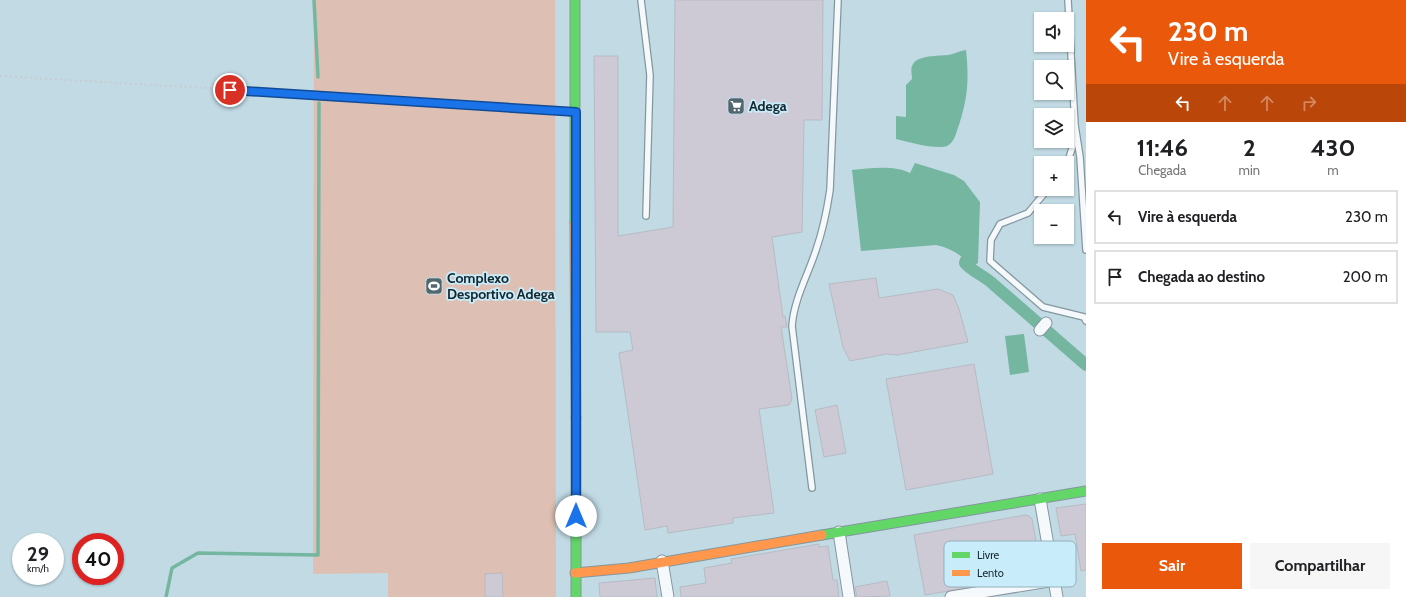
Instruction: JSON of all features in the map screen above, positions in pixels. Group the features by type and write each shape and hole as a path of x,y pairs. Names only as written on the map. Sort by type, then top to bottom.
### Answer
{"street":[{"path":"575,0 576,597"},
{"path":"576,573 629,568 662,561 1086,491"},
{"path":"1040,499 1047,541"},
{"path":"839,532 849,597"},
{"path":"662,561 668,597"},
{"path":"951,597 1012,587"},
{"path":"1055,587 1057,597"}],"lane":[{"path":"642,0 650,75 646,216"},
{"path":"812,488 792,326 793,314 817,249 824,224 830,190 838,0"},
{"path":"1068,0 1068,32 1080,157 1086,250"},
{"path":"230,90 576,112"},
{"path":"1070,156 1077,136"},
{"path":"1042,196 1028,213 1000,224 991,240 990,261 1043,307 1084,317 1086,320"}],"path":[{"path":"0,76 230,90"}],"shaded area":[{"name":"Complexo Desportivo Adega","path":"314,0 555,0 556,597 388,597 388,573 313,574"},
{"path":"966,50 966,97 959,125 952,142 947,146 936,147 896,139 896,116 906,117 906,85 912,79 911,69 913,64 924,57 948,55"},
{"path":"915,163 954,175 964,181 980,202 978,263 973,266 956,253 947,248 936,245 861,251 852,170 890,168 904,170 910,173"},
{"path":"1024,334 1029,372 1010,375 1005,336"}],"building":[{"path":"675,0 823,0 822,120 804,120 802,232 772,237 783,317 785,316 787,327 781,327 792,399 789,405 759,409 774,513 733,518 733,523 668,533 667,526 645,530 619,353 633,350 630,332 596,332 594,56 618,56 618,236 673,227"},
{"path":"876,278 879,298 938,289 953,295 959,309 968,342 897,355 887,354 850,361 843,347 829,284"},
{"path":"974,364 993,474 906,490 886,379"},
{"path":"837,405 846,453 824,457 815,410"},
{"path":"1086,504 1086,570 1081,571 1075,534 1061,536 1056,508"},
{"path":"1025,515 1032,519 1036,541 944,541 944,587 972,587 925,595 914,535"},
{"path":"819,544 819,547 828,546 833,580 837,580 839,597 681,597 680,587 706,583 704,568 732,563 731,559"},
{"path":"502,573 503,597 485,597 485,574"},
{"path":"655,578 657,597 600,597 599,583"},
{"path":"887,581 890,596 857,597 855,587"}],"waterway":[{"path":"314,0 318,77"},
{"path":"166,597 172,568 198,553 318,555 319,103"},
{"path":"966,260 965,263 967,266 990,281 1086,365"}],"traffic: fast":[{"path":"575,0 575,223"},
{"path":"576,418 576,597"},
{"path":"822,535 1086,491"}],"traffic: slow":[{"path":"575,223 576,418"},
{"path":"575,573 629,568 822,535"}],"place":[{"name":"Adega","path":"736,106"},
{"name":"Complexo Desportivo Adega","path":"434,286"}],"route":[{"path":"230,90 576,112 576,516"}]}
